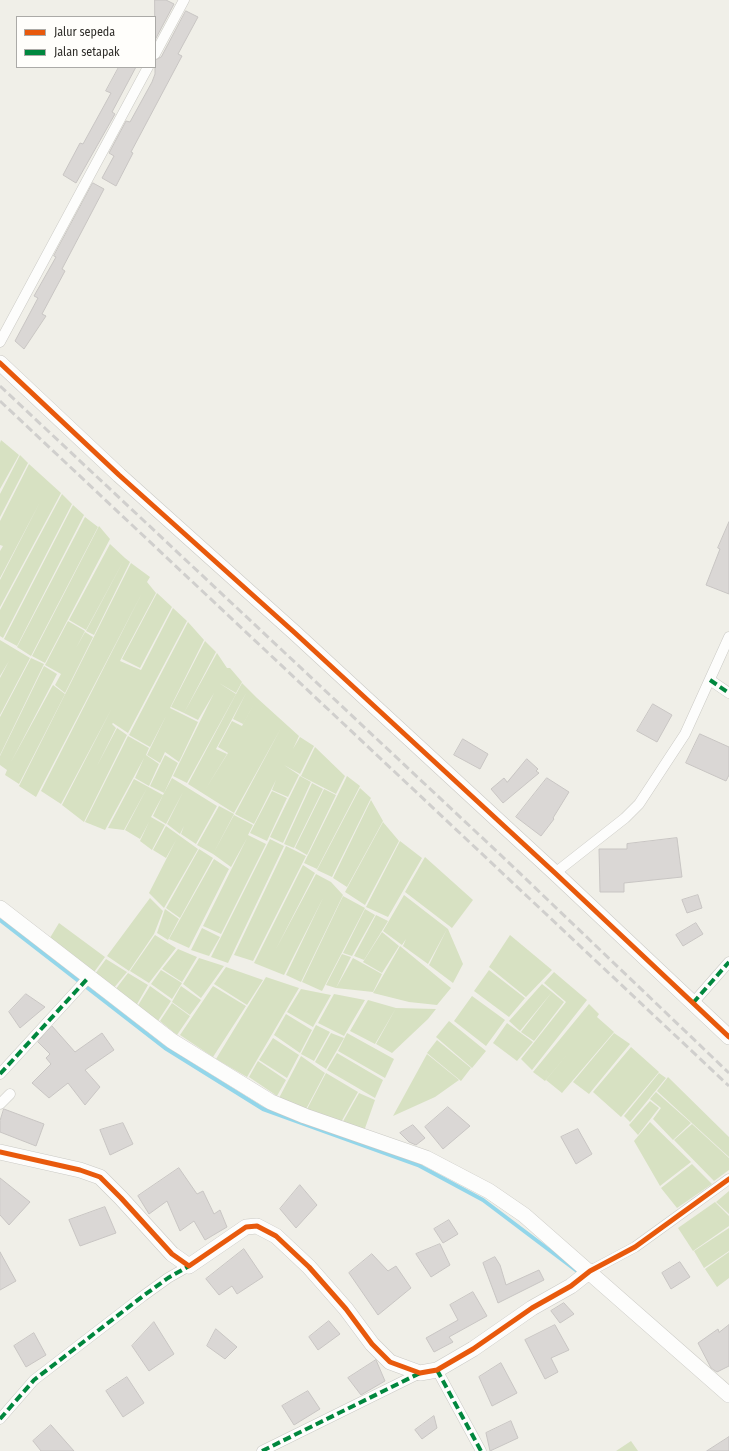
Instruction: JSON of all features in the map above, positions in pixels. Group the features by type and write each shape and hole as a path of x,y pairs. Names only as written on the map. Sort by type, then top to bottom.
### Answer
{"street":[{"path":"156,52 184,0"},
{"path":"0,342 147,68"},
{"path":"0,363 119,475 295,633 555,873 729,1037"},
{"path":"555,873 625,818 639,804 685,734 729,637"},
{"path":"710,680 729,693"},
{"path":"0,908 87,978 172,1041 271,1102 305,1116 426,1158 489,1191 524,1215 588,1273 729,1395"},
{"path":"693,1003 729,962"},
{"path":"0,1074 87,978"},
{"path":"0,1104 10,1094"},
{"path":"0,1152 80,1170 100,1177 122,1198 172,1254 189,1266"},
{"path":"262,1451 420,1373 437,1370 473,1350 532,1308 571,1286 588,1273 635,1247 729,1179"},
{"path":"0,1419 34,1380 143,1296 246,1227 258,1226 276,1236 309,1267 346,1309 372,1344 390,1362 420,1373"},
{"path":"437,1370 481,1451"}],"green space":[{"path":"1,440 19,455 0,489 0,443"},
{"path":"20,455 28,463 0,517 0,494"},
{"path":"29,464 61,493 0,607 0,580 40,502 0,578 0,551 3,546 0,545 0,521"},
{"path":"62,494 72,504 3,638 0,636 0,610"},
{"path":"73,505 84,515 17,646 4,639"},
{"path":"85,517 98,527 31,656 17,647"},
{"path":"99,526 110,539 45,663 32,656"},
{"path":"110,544 125,558 86,630 69,620"},
{"path":"125,558 130,562 94,635 86,631"},
{"path":"131,563 150,577 147,582 156,593 120,661 141,670 173,608 187,621 128,733 113,723 112,724 116,728 97,766 117,728 127,735 84,822 62,805 112,708 61,804 41,791 142,593 36,797 19,786"},
{"path":"157,593 172,607 140,668 122,659"},
{"path":"68,621 85,631 76,648 85,632 93,637 65,693 55,685 61,674 45,665"},
{"path":"188,622 204,640 170,708 198,722 179,762 165,752 160,763 147,755 166,716 150,747 129,735"},
{"path":"0,640 30,658 0,715 0,678 9,661 0,676"},
{"path":"205,641 216,652 184,713 171,707"},
{"path":"217,653 227,668 230,668 242,682 236,693 219,683 236,694 187,783 173,776 214,693 198,720 184,713"},
{"path":"31,658 44,664 0,755 0,717"},
{"path":"44,666 57,674 11,762 53,685 65,694 19,784 5,775 7,770 0,765 0,756"},
{"path":"242,683 299,736 293,749 300,737 314,746 300,774 284,765 299,775 288,797 272,790 276,780 254,824 235,814 281,728 234,813 188,784","holes":["246,693 233,719 243,724 257,698 242,726 232,721 218,747 228,753 205,790 227,754 216,749"]},
{"path":"128,736 149,748 146,755 159,764 149,786 135,778 144,758 105,830 85,822"},
{"path":"315,747 345,776 336,794 301,776"},
{"path":"165,755 178,763 164,793 150,786"},
{"path":"300,776 311,782 283,843 270,837"},
{"path":"347,776 360,786 317,869 304,863"},
{"path":"172,778 217,806 196,844 181,834 184,826 180,834 167,824 183,792 166,824 153,816"},
{"path":"134,779 163,795 151,817 165,825 152,850 140,841 149,822 140,839 125,830 147,788 124,830 108,828"},
{"path":"312,783 323,789 294,848 284,844"},
{"path":"360,788 371,798 332,877 317,870"},
{"path":"324,789 336,795 307,855 295,848"},
{"path":"272,791 287,798 267,841 250,833"},
{"path":"371,800 383,821 347,887 333,878"},
{"path":"219,806 234,814 213,854 197,845"},
{"path":"234,815 253,825 248,835 266,844 221,934 203,926 247,838 231,867 213,854"},
{"path":"383,822 399,841 365,905 345,892"},
{"path":"166,826 198,849 164,908 149,893 176,840 166,858 153,850"},
{"path":"270,839 284,846 228,963 211,957"},
{"path":"400,841 422,858 388,917 366,907"},
{"path":"286,846 306,856 253,961 234,955"},
{"path":"199,849 213,858 180,918 166,908"},
{"path":"425,857 473,900 452,928 405,892"},
{"path":"214,859 229,869 189,948 169,939"},
{"path":"303,865 315,873 276,949 316,874 331,882 343,895 301,982 286,975 323,898 284,975 254,963"},
{"path":"404,895 448,929 463,964 453,983 429,965 447,929 428,964 403,946 406,939 402,945 383,931"},
{"path":"343,896 365,908 322,991 302,982"},
{"path":"150,898 163,911 154,934 129,971 107,956"},
{"path":"165,909 179,919 168,940 157,933"},
{"path":"365,909 375,915 352,956 343,953"},
{"path":"376,915 388,921 364,960 354,956"},
{"path":"59,923 105,957 92,975 48,941"},
{"path":"202,928 220,937 209,956 191,950"},
{"path":"382,932 399,946 382,973 363,962"},
{"path":"155,935 176,948 149,983 130,971"},
{"path":"510,935 552,970 526,997 489,967"},
{"path":"400,946 451,988 437,1005 409,1002 373,993"},
{"path":"178,949 197,957 182,982 162,969"},
{"path":"342,954 351,957 336,988 326,985"},
{"path":"199,958 224,966 201,998 183,984"},
{"path":"353,958 382,974 373,992 336,988"},
{"path":"106,959 127,972 113,989 95,974"},
{"path":"226,967 263,980 247,1005 214,984"},
{"path":"161,970 182,983 172,999 151,984"},
{"path":"489,970 525,998 509,1017 474,991"},
{"path":"554,972 587,1000 532,1070 521,1059 566,1002 544,983"},
{"path":"128,973 148,985 136,1006 115,990"},
{"path":"266,977 299,988 247,1077 216,1059"},
{"path":"542,984 552,992 520,1031 509,1021"},
{"path":"150,986 171,1001 158,1021 137,1007"},
{"path":"181,986 201,1000 190,1015 172,1002"},
{"path":"213,986 246,1006 213,1057 180,1035"},
{"path":"301,989 331,995 313,1027 287,1012"},
{"path":"552,992 564,1002 534,1041 521,1032"},
{"path":"334,994 365,1000 344,1036 318,1023"},
{"path":"472,996 505,1020 486,1046 454,1021"},
{"path":"368,1000 396,1008 375,1044 350,1031"},
{"path":"172,1003 190,1016 177,1035 160,1021"},
{"path":"589,1004 599,1014 597,1017 614,1032 562,1093 546,1080 570,1051 545,1081 533,1072"},
{"path":"396,1008 436,1009 428,1019 392,1053 376,1044"},
{"path":"286,1014 312,1030 300,1053 274,1035"},
{"path":"449,1021 486,1051 472,1068 436,1037"},
{"path":"507,1023 533,1042 517,1061 493,1043"},
{"path":"316,1025 330,1032 314,1061 301,1054"},
{"path":"331,1033 344,1038 326,1069 315,1062"},
{"path":"347,1033 394,1059 385,1078 338,1051"},
{"path":"614,1033 630,1044 589,1094 573,1082"},
{"path":"273,1038 299,1055 287,1078 259,1060"},
{"path":"437,1040 471,1068 461,1081 427,1053"},
{"path":"631,1047 659,1072 621,1117 593,1092"},
{"path":"337,1053 383,1080 375,1098 327,1070"},
{"path":"427,1054 459,1080 435,1097 393,1116"},
{"path":"301,1056 325,1073 304,1113 279,1098"},
{"path":"258,1061 286,1080 277,1096 249,1077"},
{"path":"326,1073 358,1092 340,1124 305,1113"},
{"path":"659,1073 666,1078 630,1122 624,1116"},
{"path":"668,1077 729,1137 729,1157 657,1091"},
{"path":"656,1092 691,1123 673,1140 653,1119 661,1108 650,1099"},
{"path":"359,1093 375,1100 364,1131 341,1125"},
{"path":"650,1101 659,1108 638,1135 629,1125"},
{"path":"650,1122 691,1162 660,1186 634,1141"},
{"path":"692,1124 729,1158 729,1170 714,1181 674,1140"},
{"path":"692,1164 712,1184 677,1208 661,1188"},
{"path":"729,1191 729,1214 716,1202"},
{"path":"715,1202 729,1216 729,1226 693,1251 678,1228"},
{"path":"729,1228 729,1251 704,1268 694,1251"},
{"path":"729,1252 729,1278 717,1287 705,1269"},
{"path":"631,1441 638,1451 616,1451"}],"building":[{"path":"155,0 166,0 174,4 156,38"},
{"path":"186,11 198,17 178,54 182,56 131,152 133,153 116,186 102,178 114,156 109,153 126,121 130,122 152,82 155,74 156,60 161,57"},
{"path":"118,68 135,68 112,112 115,114 76,183 63,175 80,143 83,144 111,93 106,91"},
{"path":"93,183 104,189 62,269 65,271 42,314 46,316 24,349 15,341 38,298 34,296 56,257 54,256"},
{"path":"729,522 729,594 706,585 720,549 718,548"},
{"path":"653,704 672,715 657,742 637,731"},
{"path":"700,734 729,747 729,775 726,781 686,763"},
{"path":"463,739 488,754 480,769 454,755"},
{"path":"527,759 538,769 536,771 539,773 503,803 491,789 504,778 507,782"},
{"path":"547,778 569,792 553,818 554,819 541,836 516,817"},
{"path":"677,838 682,877 624,883 624,892 600,892 599,849 627,849 627,844"},
{"path":"698,895 702,908 687,913 682,900"},
{"path":"696,923 703,934 683,946 676,935"},
{"path":"26,994 45,1007 20,1028 9,1012"},
{"path":"52,1026 75,1052 102,1033 114,1050 85,1070 100,1087 85,1105 68,1083 49,1098 32,1083 51,1064 46,1058 50,1054 38,1042"},
{"path":"448,1107 470,1126 443,1149 425,1127"},
{"path":"4,1109 44,1124 36,1146 0,1132 0,1121"},
{"path":"123,1123 133,1144 110,1155 100,1130"},
{"path":"413,1125 425,1138 416,1145 409,1142 400,1133"},
{"path":"578,1129 592,1154 576,1164 561,1137"},
{"path":"179,1168 197,1194 203,1191 214,1214 220,1210 227,1227 205,1240 194,1221 180,1231 167,1201 149,1214 138,1196"},
{"path":"0,1178 30,1202 9,1225 0,1215"},
{"path":"300,1185 317,1205 296,1228 280,1209"},
{"path":"105,1207 116,1233 80,1246 69,1220"},
{"path":"449,1220 458,1234 443,1243 434,1229"},
{"path":"440,1244 450,1265 431,1277 416,1254"},
{"path":"244,1249 263,1277 237,1294 232,1286 219,1295 206,1279"},
{"path":"0,1252 16,1281 0,1290"},
{"path":"372,1254 388,1271 396,1266 411,1288 378,1315 349,1273"},
{"path":"495,1257 500,1265 506,1285 539,1270 544,1280 498,1303 483,1263"},
{"path":"680,1262 690,1277 671,1289 662,1273"},
{"path":"473,1292 487,1316 449,1337 453,1342 434,1352 426,1338 458,1320 450,1305"},
{"path":"564,1303 574,1314 560,1323 551,1311"},
{"path":"329,1321 340,1334 318,1350 309,1337"},
{"path":"154,1322 174,1354 149,1371 132,1346"},
{"path":"555,1325 569,1350 551,1358 558,1372 545,1379 525,1340"},
{"path":"729,1325 729,1366 717,1372 711,1368 698,1343 718,1329 719,1332"},
{"path":"216,1329 237,1347 225,1359 207,1346"},
{"path":"34,1333 46,1355 26,1367 14,1346"},
{"path":"376,1360 385,1381 361,1395 348,1378"},
{"path":"501,1363 517,1393 492,1406 479,1377"},
{"path":"127,1377 144,1403 123,1417 106,1391"},
{"path":"308,1391 320,1409 294,1425 282,1406"},
{"path":"434,1416 437,1428 422,1439 415,1430"},
{"path":"511,1421 518,1438 490,1451 486,1433"},
{"path":"51,1425 74,1451 41,1451 33,1441"},
{"path":"729,1437 729,1451 707,1451"}],"waterway":[{"path":"0,920 165,1048 263,1109 418,1165 483,1200 577,1271"}],"railway":[{"path":"0,386 506,860 729,1073"},
{"path":"0,401 729,1086"}],"marked path":[{"path":"710,680 729,693"},
{"path":"693,1003 729,962"},
{"path":"0,1074 88,978"},
{"path":"0,1419 34,1380 143,1296 168,1278 189,1266"},
{"path":"437,1370 481,1451"},
{"path":"262,1451 420,1373"}],"cycle path":[{"path":"0,363 119,475 295,633 555,873 729,1037"},
{"path":"0,1152 80,1170 100,1177 172,1254 189,1266 246,1227 257,1226 276,1236 309,1267 346,1309 372,1344 390,1362 420,1373 437,1370 473,1349 532,1308 571,1286 590,1271 635,1247 729,1179"}]}
